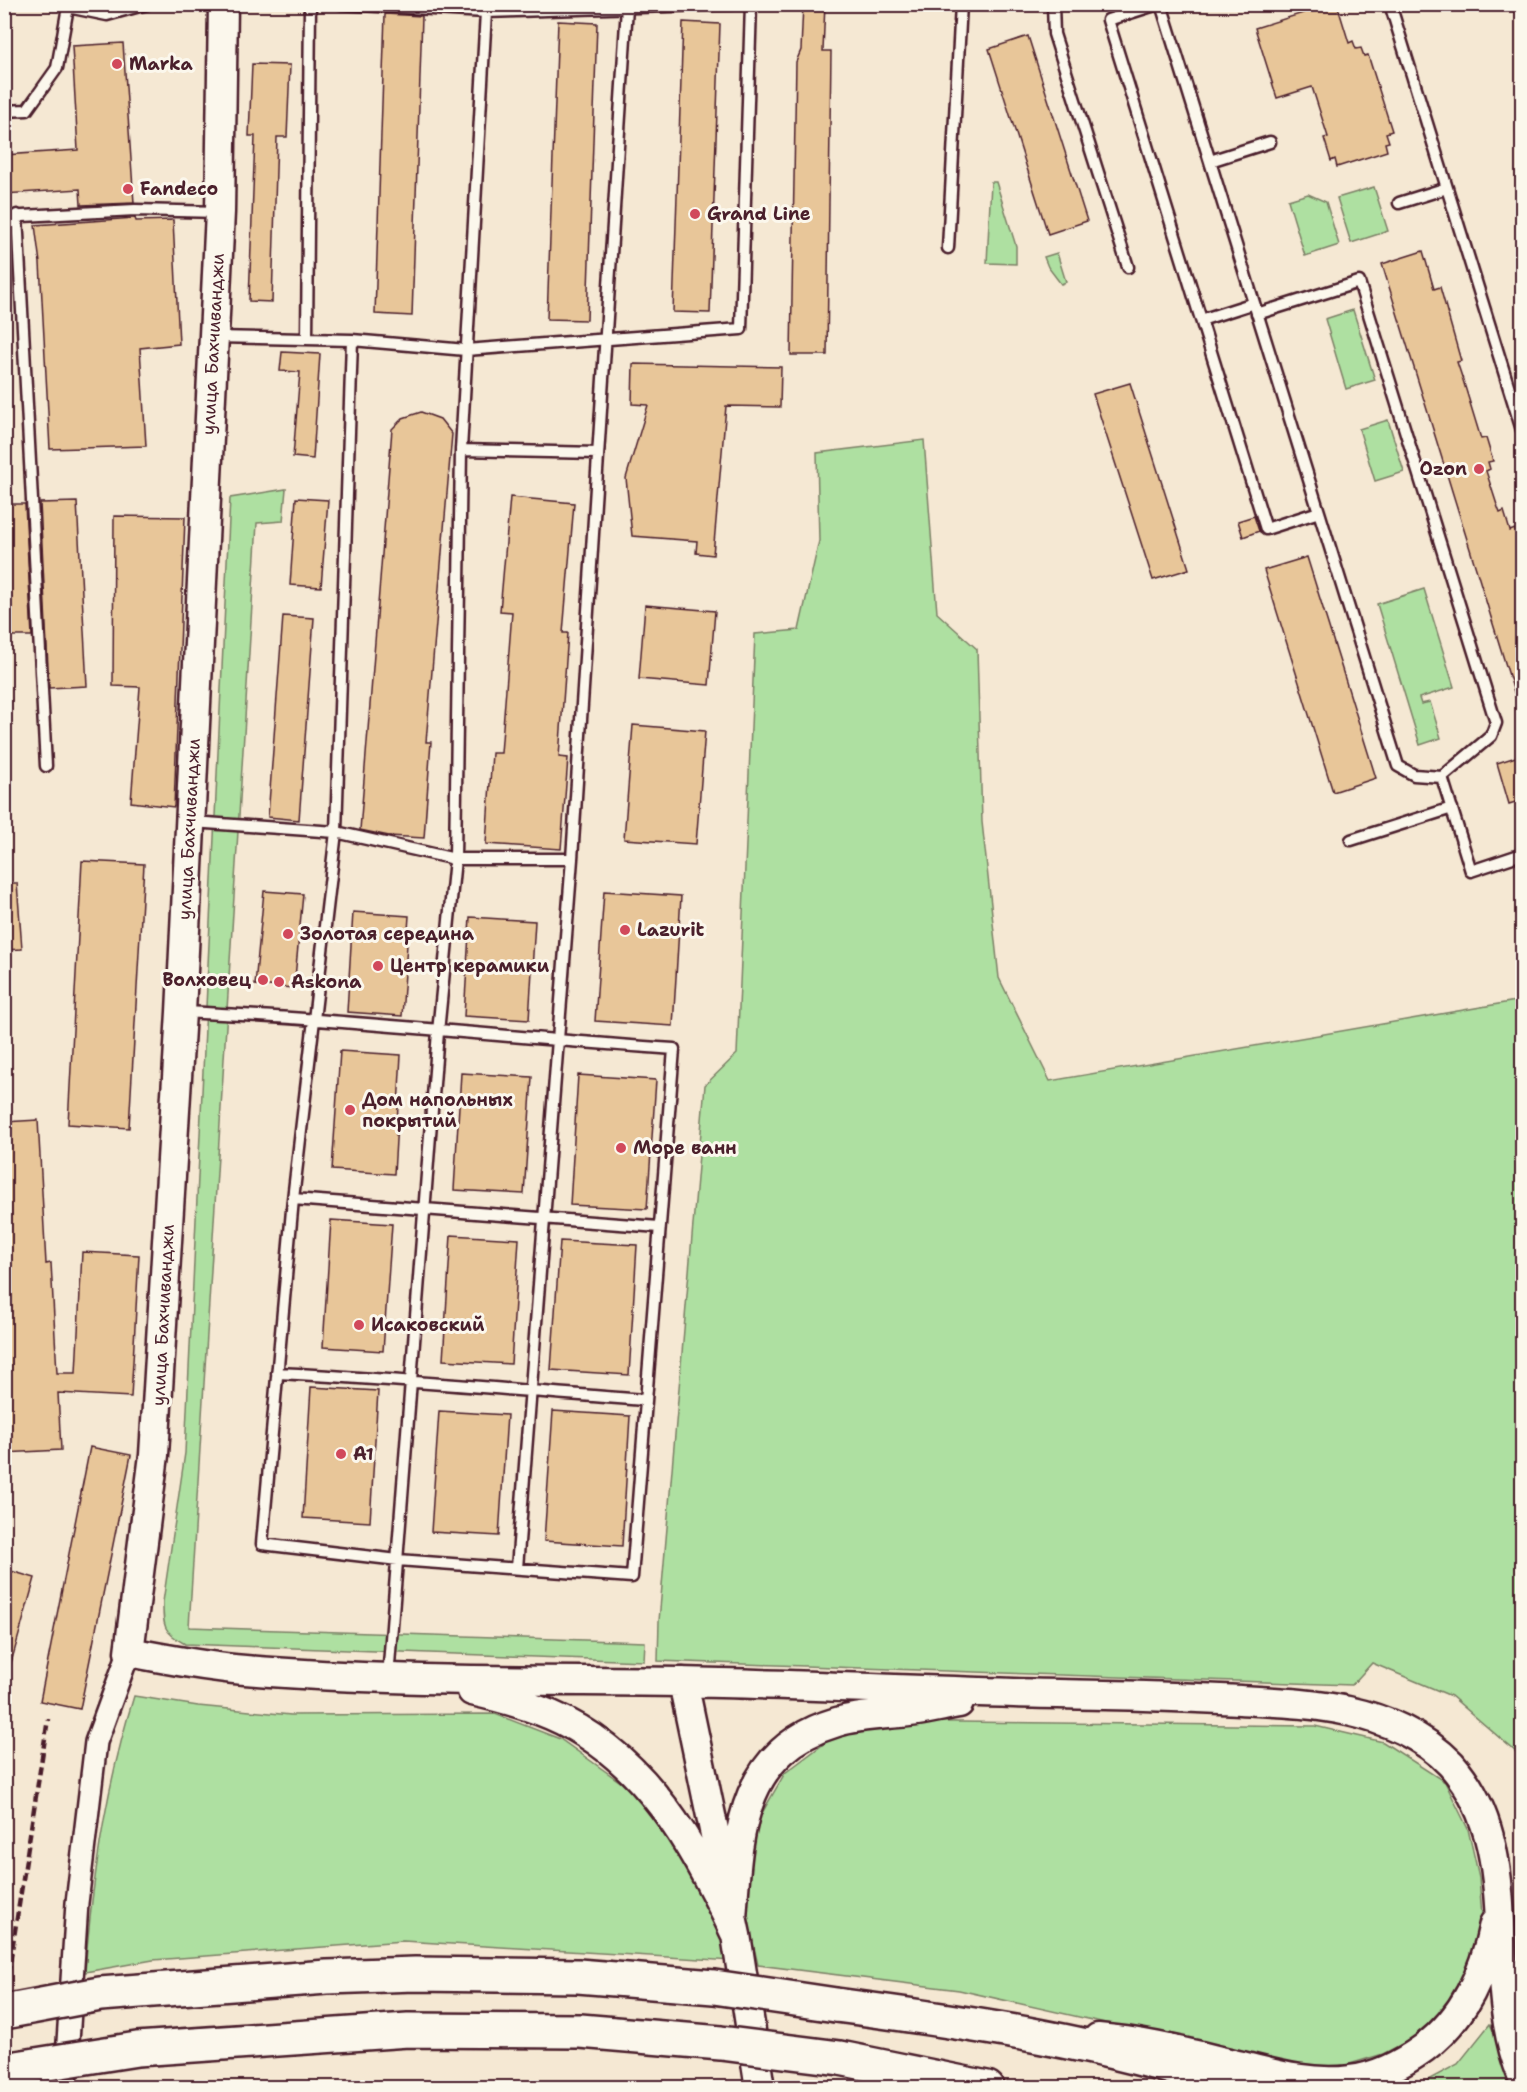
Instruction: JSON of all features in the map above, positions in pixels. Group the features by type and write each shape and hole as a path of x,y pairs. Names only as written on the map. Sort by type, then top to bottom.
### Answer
{"highway":[{"path":"4,2012 100,1994 327,1977 415,1974 578,1976 714,1987 1004,2029 1136,2056 1238,2088"},
{"path":"4,2070 137,2049 408,2030 580,2031 840,2058 987,2088"}],"main road":[{"name":"улица Бахчиванджи","path":"129,1652 154,1455 181,1012 220,212 223,4"},
{"path":"129,1652 240,1670 388,1678 683,1682 1205,1698 1307,1704 1352,1712 1389,1723 1420,1738 1449,1761 1466,1781 1479,1802 1490,1828 1502,1884 1507,2014 1522,2075"},
{"path":"429,1679 516,1702 552,1716 579,1730 625,1763 648,1787 672,1818 734,1927"},
{"path":"683,1682 734,1927 760,2088"},
{"path":"734,1927 738,1839 744,1812 752,1790 766,1769 782,1752 801,1738 837,1722 912,1712 1012,1693"},
{"path":"1004,2029 1139,2041 1297,2080 1349,2080 1377,2074 1408,2059 1439,2037 1462,2009 1477,1983 1489,1950 1502,1884"}],"street":[{"path":"64,2088 77,1903 96,1742 129,1652"}],"lane":[{"path":"4,111 27,110 57,68 70,6 107,15 147,4"},
{"path":"307,339 310,4"},
{"path":"341,4 486,12 732,4"},
{"path":"213,337 352,340 466,350 741,329 751,4"},
{"path":"948,248 961,4"},
{"path":"1053,4 1054,34 1128,267"},
{"path":"1201,320 1256,308 1359,282 1496,723 1491,736 1442,777 1414,774 1398,766 1256,308 1160,4 1108,20 1201,320 1266,529 1319,512"},
{"path":"1390,4 1522,430"},
{"path":"517,1568 556,1041 572,859 627,7"},
{"path":"388,1678 438,1032 455,859 461,450 486,12"},
{"path":"1210,161 1270,142"},
{"path":"1399,203 1447,188"},
{"path":"4,217 135,210 220,212"},
{"path":"17,215 46,766"},
{"path":"181,1012 312,1022 556,1041 674,1049 632,1577 398,1560 262,1545 293,1199 312,1022 336,832 352,340"},
{"path":"461,450 598,453"},
{"path":"1442,777 1471,871 1522,854"},
{"path":"1351,840 1452,808"},
{"path":"189,822 336,832 455,859 572,859"},
{"path":"293,1199 660,1227"},
{"path":"277,1373 412,1380 529,1392 645,1400"}],"green space":[{"path":"991,182 996,182 1016,246 1016,264 987,263"},
{"path":"1374,187 1388,231 1351,243 1337,198"},
{"path":"1308,194 1326,202 1339,245 1305,256 1288,200"},
{"path":"1057,253 1066,282 1061,284 1048,267 1044,257"},
{"path":"1353,310 1375,380 1346,389 1325,319"},
{"path":"1388,420 1404,472 1375,481 1359,429"},
{"path":"924,440 937,613 977,649 982,822 999,978 1050,1081 1522,1000 1522,1768 1516,1752 1451,1696 1372,1663 1352,1685 658,1661 659,1621 705,1085 737,1054 755,634 799,630 819,541 817,453"},
{"path":"286,489 283,521 257,523 189,1627 645,1642 644,1661 185,1644 168,1632 164,1623 163,1602 185,1453 230,498"},
{"path":"1424,589 1454,687 1419,698 1421,704 1430,702 1441,738 1420,745 1377,604"},
{"path":"134,1696 198,1706 291,1715 495,1714 560,1739 626,1786 677,1839 733,1961 403,1941 153,1960 85,1972 92,1903 108,1798"},
{"path":"871,1721 1315,1726 1383,1742 1445,1782 1468,1829 1479,1877 1482,1917 1472,1970 1425,2032 1383,2054 1323,2072 959,1990 758,1965 743,1900 750,1834 785,1773 829,1740"},
{"path":"1490,2024 1519,2088 1413,2088 1458,2064"}],"building":[{"path":"803,4 825,4 823,51 831,51 827,355 791,355 796,62 801,50"},
{"path":"1337,4 1349,43 1353,41 1356,49 1361,48 1364,56 1368,55 1392,131 1386,133 1389,142 1385,143 1387,151 1337,167 1335,159 1331,161 1324,138 1328,137 1312,87 1277,98 1255,28"},
{"path":"385,14 422,16 412,316 375,314"},
{"path":"558,21 597,23 587,320 547,319"},
{"path":"683,22 720,24 710,313 673,312"},
{"path":"1028,36 1087,221 1048,234 989,49"},
{"path":"123,43 134,203 81,205 80,189 4,194 4,155 78,150 72,46"},
{"path":"252,64 290,65 287,137 277,137 272,302 249,301 255,136 249,136"},
{"path":"135,218 136,221 173,220 179,344 140,348 146,446 50,449 40,263 35,225"},
{"path":"1423,251 1434,289 1440,287 1461,361 1457,362 1481,439 1486,438 1493,461 1488,462 1490,469 1486,471 1497,505 1500,513 1504,511 1510,531 1515,529 1522,552 1517,554 1522,570 1522,707 1519,708 1382,264"},
{"path":"282,352 320,354 313,459 293,457 300,372 280,371"},
{"path":"633,364 781,367 780,407 726,406 713,555 696,553 697,541 632,536 626,478 648,405 632,404"},
{"path":"1130,383 1189,569 1153,580 1093,394"},
{"path":"421,412 440,419 452,434 426,742 431,742 424,838 389,836 360,830 392,429 403,418"},
{"path":"510,497 574,503 563,633 568,633 559,757 568,758 561,849 486,844 492,753 501,753 512,612 500,611"},
{"path":"296,498 328,500 321,587 290,585"},
{"path":"77,502 87,686 49,688 40,503"},
{"path":"4,504 25,504 32,636 4,636"},
{"path":"114,516 185,517 174,807 131,802 140,687 113,686"},
{"path":"1254,516 1259,531 1243,537 1238,521"},
{"path":"1307,557 1376,778 1333,792 1264,570"},
{"path":"645,605 715,611 709,685 639,679"},
{"path":"283,616 314,618 299,820 268,817"},
{"path":"633,725 705,731 696,844 624,839"},
{"path":"1522,755 1522,800 1509,804 1497,763"},
{"path":"82,861 144,864 129,1128 68,1124"},
{"path":"4,883 17,883 22,949 4,950"},
{"path":"264,891 303,894 294,988 255,985"},
{"path":"604,891 681,896 673,1026 595,1021"},
{"path":"353,912 409,916 402,1016 347,1012"},
{"path":"470,917 535,921 529,1020 464,1016"},
{"path":"340,1051 401,1055 394,1174 332,1170"},
{"path":"461,1073 532,1077 524,1194 454,1190"},
{"path":"578,1075 656,1080 647,1209 570,1205"},
{"path":"38,1120 46,1264 51,1263 57,1373 76,1373 82,1252 139,1255 131,1397 58,1393 61,1450 4,1453 4,1122"},
{"path":"331,1220 392,1224 383,1351 323,1347"},
{"path":"451,1235 519,1239 511,1364 443,1360"},
{"path":"560,1241 637,1245 629,1375 551,1370"},
{"name":"A1","path":"311,1387 378,1391 370,1522 303,1518"},
{"path":"439,1411 507,1415 499,1536 431,1532"},
{"path":"553,1411 630,1416 622,1546 544,1541"},
{"path":"90,1447 131,1455 80,1709 40,1701"},
{"path":"4,1569 35,1578 9,1670 4,1669"}],"railway":[{"path":"4,2001 48,1719"}],"place":[{"name":"Marka","path":"117,64"},
{"name":"Fandeco","path":"128,189"},
{"name":"Grand Line","path":"695,214"},
{"name":"Ozon","path":"1479,469"},
{"name":"Lazurit","path":"625,930"},
{"name":"Золотая середина","path":"288,934"},
{"name":"Центр керамики","path":"378,966"},
{"name":"Волховец","path":"263,980"},
{"name":"Askona","path":"279,982"},
{"name":"Дом напольных покрытий","path":"350,1110"},
{"name":"Море ванн","path":"621,1148"},
{"name":"Исаковский","path":"359,1325"},
{"name":"A1","path":"341,1454"}]}
